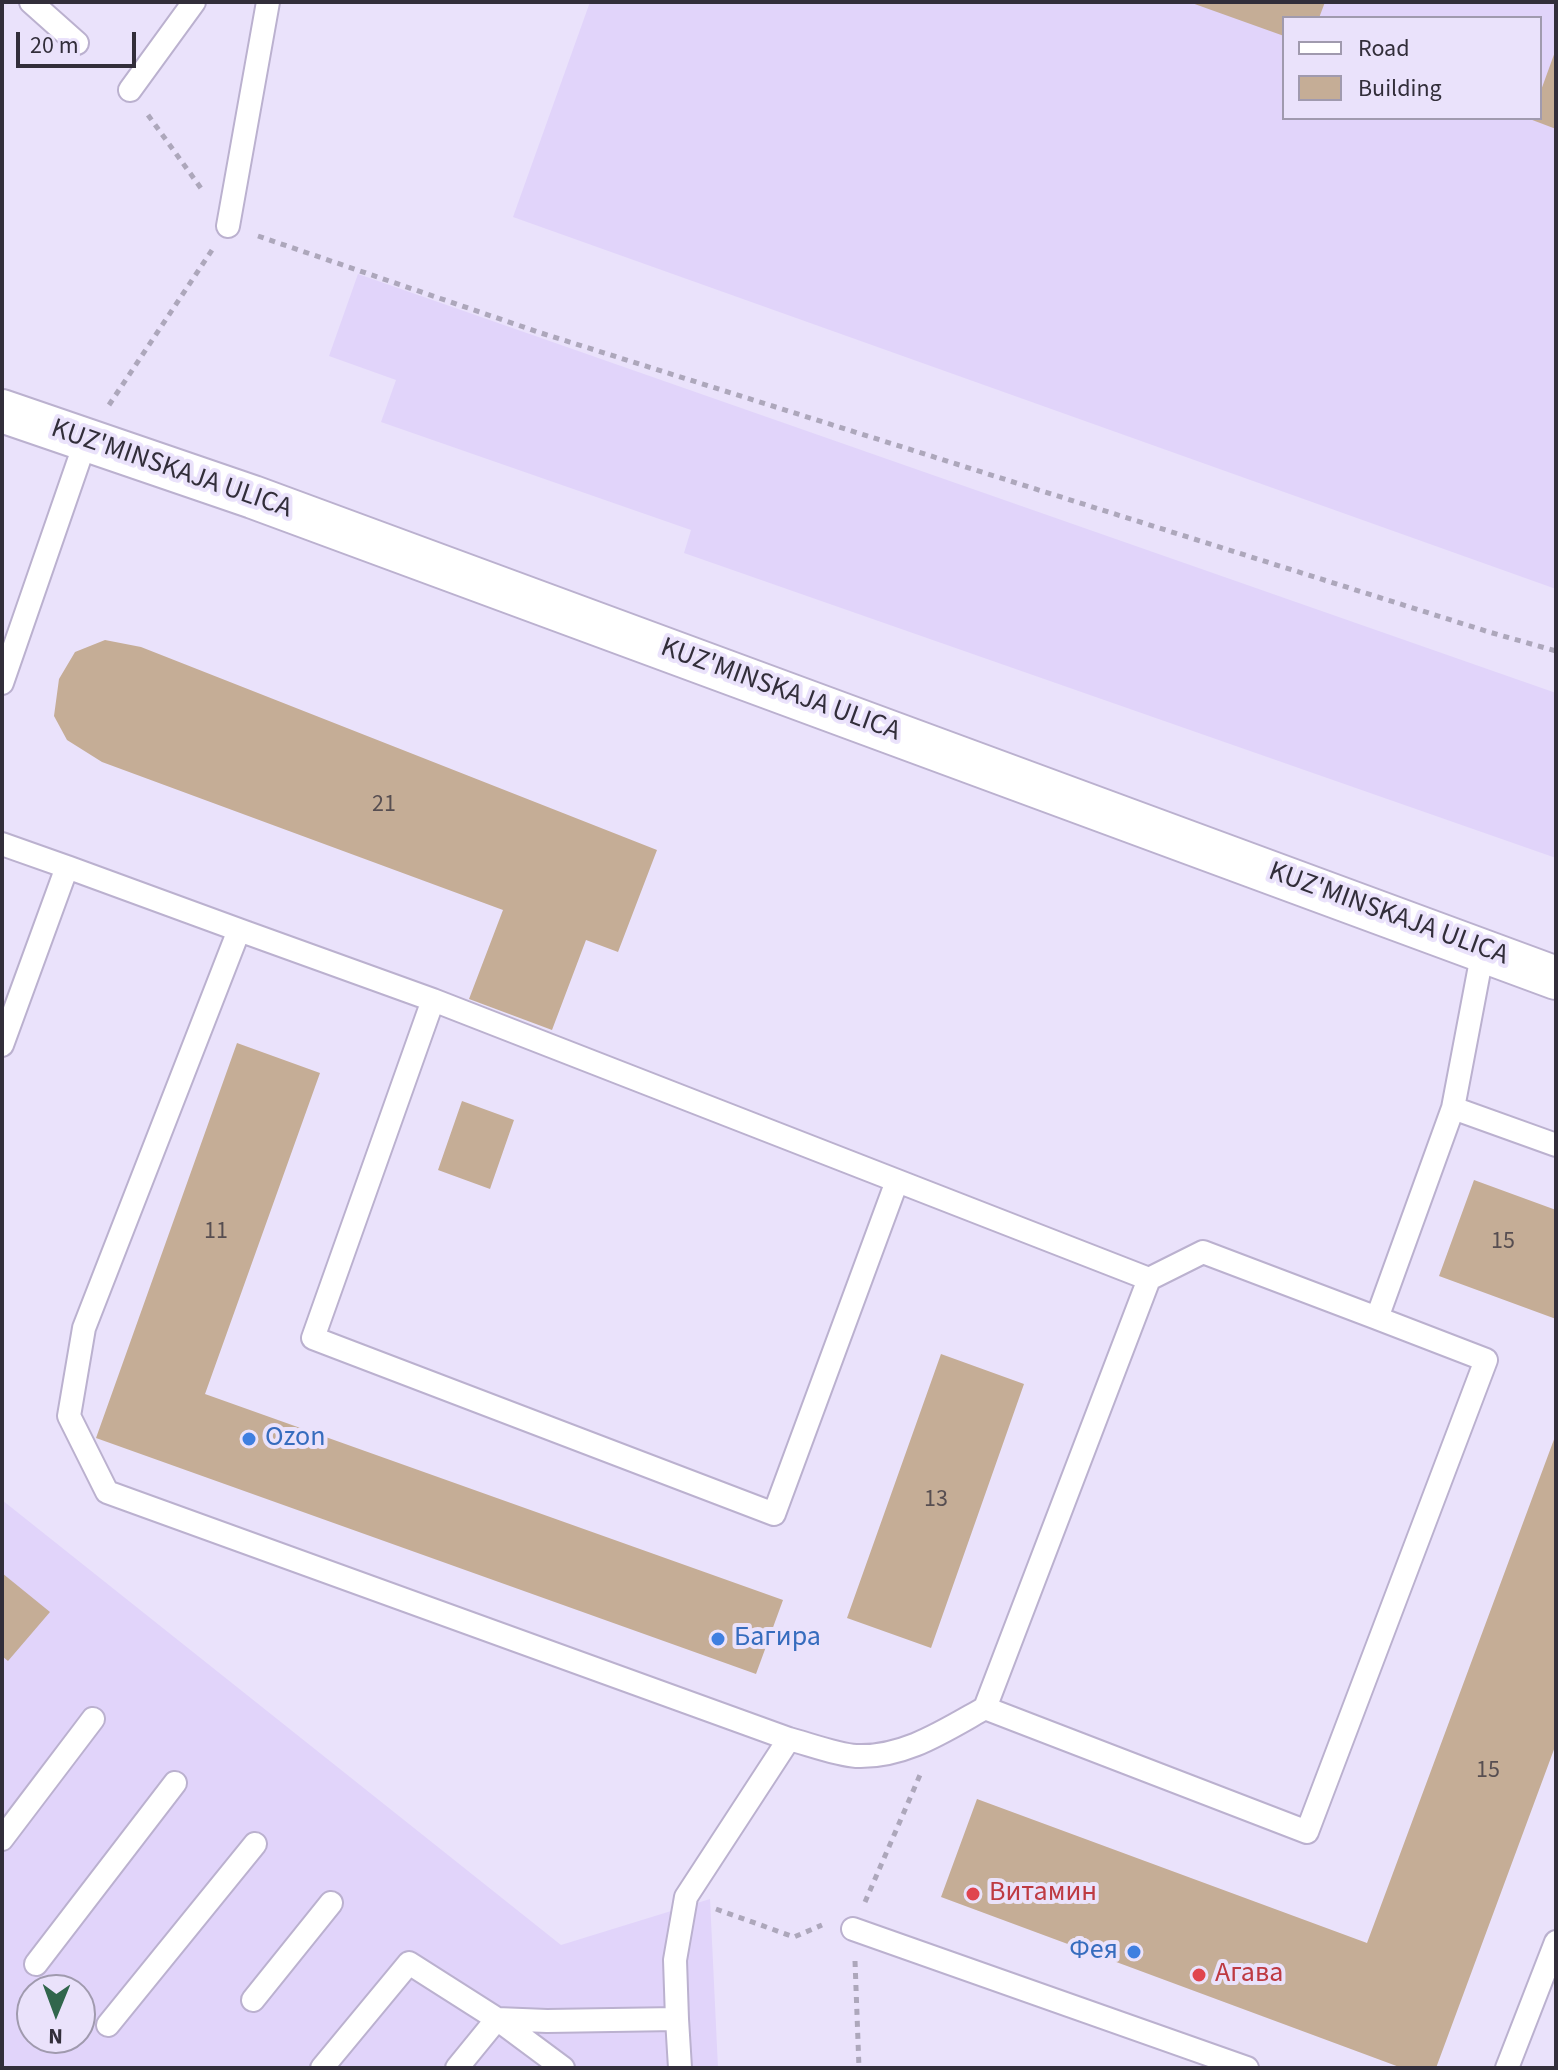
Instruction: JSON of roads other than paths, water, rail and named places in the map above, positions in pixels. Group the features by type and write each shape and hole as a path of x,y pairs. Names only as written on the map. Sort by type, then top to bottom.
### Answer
{"street":[{"name":"KUZ'MINSKAJA ULICA","path":"2,411 267,502 1556,978"}],"lane":[{"path":"31,2 77,43"},
{"path":"130,90 194,2"},
{"path":"228,226 268,2"},
{"path":"2,683 86,440"},
{"path":"2,844 433,1000 1149,1279"},
{"path":"2,1045 67,867"},
{"path":"239,930 84,1328 69,1416 107,1492 789,1739 854,1756 897,1753 985,1708 1149,1279 1203,1252 1486,1360 1307,1832 985,1708"},
{"path":"1377,1318 1453,1108 1483,950"},
{"path":"433,1000 313,1338 774,1514 897,1181"},
{"path":"1453,1108 1556,1145"},
{"path":"2,1839 93,1719"},
{"path":"680,2068 675,1960 686,1897 789,1739"},
{"path":"36,1964 175,1783"},
{"path":"108,2025 255,1844"},
{"path":"253,2000 331,1903"},
{"path":"853,1929 1247,2068"},
{"path":"1507,2068 1556,1942"},
{"path":"322,2068 409,1963 497,2019 563,2068"},
{"path":"497,2019 677,2019"},
{"path":"457,2068 497,2019"}],"place":[{"name":"Ozon","path":"249,1439"},
{"name":"Багира","path":"718,1639"},
{"name":"Витамин","path":"973,1894"},
{"name":"Фея","path":"1134,1952"},
{"name":"Агава","path":"1199,1975"}]}
